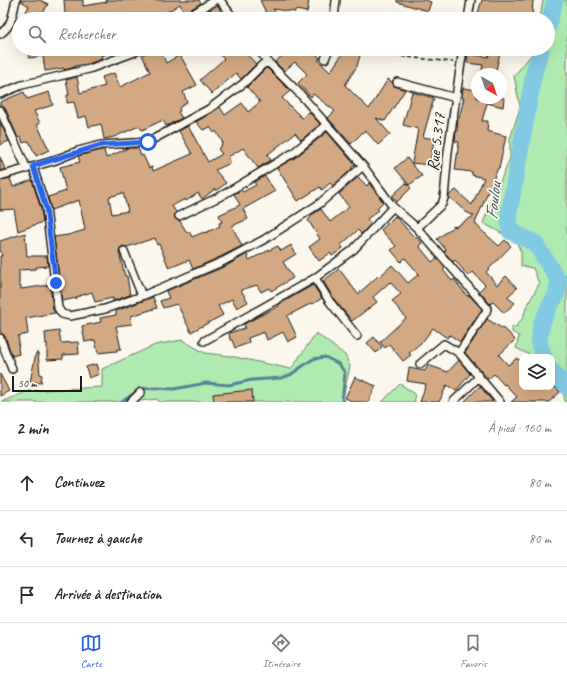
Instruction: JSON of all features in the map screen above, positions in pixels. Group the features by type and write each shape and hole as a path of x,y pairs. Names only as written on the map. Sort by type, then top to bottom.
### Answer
{"street":[{"path":"13,12 16,0"},
{"path":"196,12 215,0"},
{"path":"220,0 229,12"},
{"path":"335,12 336,0"},
{"path":"469,12 471,0"},
{"path":"0,34 7,29 12,16"},
{"path":"0,94 22,85 89,69 124,56"},
{"path":"264,56 301,95 363,166 393,207 417,228 487,308 486,312 459,353"},
{"name":"Rue 5.317","path":"417,228 442,204 444,198 448,152 462,56"},
{"path":"0,176 101,145 148,142 209,109 244,83 263,64 269,63"},
{"path":"397,82 456,98"},
{"path":"0,110 30,168 46,208 58,308 62,314 70,316 105,309 142,296 224,261 265,239 319,204 363,166"},
{"path":"180,216 238,186 305,144 327,125"},
{"path":"204,341 315,278 353,250 382,221 393,207"},
{"path":"124,250 142,296"},
{"path":"315,278 330,302 356,336"},
{"path":"0,338 12,369"},
{"path":"420,364 444,344 459,353 500,402"},
{"path":"453,402 479,377"},
{"path":"131,402 141,392"}],"path":[{"path":"397,56 461,63"}],"green space":[{"path":"543,0 567,0 567,402 565,402 562,385 555,377 555,354 528,354 516,348 519,336 512,332 512,327 513,326 516,328 518,323 523,318 526,308 539,284 533,268 521,266 521,252 515,239 483,223 510,158 510,139 520,107 514,76 530,56 555,56 555,12 541,12"},
{"path":"316,333 345,355 350,366 343,398 346,402 159,402 157,399 131,402 1,402 28,391 102,387 102,369 155,345 182,340 205,353 230,356 291,369"},
{"path":"400,384 414,393 415,402 382,402"}],"building":[{"path":"40,0 48,4 44,12 26,12 29,6 21,1"},
{"path":"64,0 83,0 83,6 107,2 106,0 199,0 201,3 187,12 184,12 180,4 167,12 65,12"},
{"path":"260,0 309,0 307,12 273,9 275,12 266,12"},
{"path":"397,0 425,0 431,2 428,11 397,2"},
{"path":"482,0 533,0 532,12 478,12"},
{"path":"218,5 221,12 206,12"},
{"path":"29,56 43,56 29,58"},
{"path":"43,56 101,56 102,59 64,70 64,68 45,71"},
{"path":"142,56 163,56 166,63 181,56 197,85 183,92 187,102 179,108 180,111 178,112 182,118 166,126 163,120 142,130 139,126 114,137 104,139 101,124 89,127 86,116 78,118 74,102 67,103 67,95 69,95 66,80 77,77 80,93 105,86 102,77 114,73 120,87 150,72"},
{"path":"221,56 249,56 256,64 241,79 236,73 212,94 200,80 224,59"},
{"path":"282,56 318,56 320,58 318,60 330,72 341,56 360,56 357,66 345,85 369,109 388,79 394,86 405,90 385,121 376,118 390,134 378,145 365,130 351,144 328,118 335,111 313,94 311,97 298,83 307,74 295,62 284,71 275,62"},
{"path":"468,56 499,56 496,68 482,68 483,65 467,63"},
{"path":"267,68 290,91 282,98 302,118 309,112 320,124 301,140 295,133 267,155 271,160 258,168 243,148 228,157 231,163 215,170 226,183 202,199 198,193 186,201 185,199 172,206 176,212 174,215 175,218 180,221 187,233 189,231 192,237 204,232 205,233 220,226 219,223 222,222 219,215 240,205 234,194 241,190 243,192 256,185 254,182 265,176 275,191 243,209 248,219 232,226 242,246 193,269 189,260 169,268 155,238 127,247 123,246 120,248 119,252 125,276 127,276 130,295 113,301 113,298 95,302 92,292 76,297 77,298 62,301 54,237 85,230 79,200 51,210 48,197 66,191 60,167 80,162 78,156 102,150 104,150 106,158 128,148 138,148 141,156 143,155 149,168 152,167 153,171 192,154 179,131 188,126 208,162 222,154 218,149 223,143 216,131 214,133 210,127 203,130 196,122 220,107 225,115 242,103 248,112 260,102 247,87","holes":["123,193 128,211 112,214 109,197"]},
{"path":"463,88 471,89 471,104 487,104 482,121 488,121 487,131 506,136 499,168 475,223 499,246 505,240 511,246 486,272 497,285 506,276 517,288 507,297 515,303 504,313 493,302 490,304 479,291 485,285 473,272 468,276 455,260 453,262 444,252 446,250 437,239 454,226 455,227 474,216 466,212 449,197 449,195 456,190 472,205 484,178 472,175 472,172 455,170 459,142 455,141 458,118 464,98 462,98"},
{"path":"24,92 27,99 49,92 53,105 34,111 40,123 37,124 49,150 36,156 29,141 23,143 21,137 18,138 5,108 0,105 0,102"},
{"path":"412,92 434,98 423,137 434,139 430,165 412,163 418,129 403,125"},
{"path":"491,104 503,104 503,107"},
{"path":"0,122 9,141 0,145"},
{"path":"327,132 355,165 333,186 330,183 322,190 320,187 298,201 277,168 296,157"},
{"path":"0,157 5,169 0,171"},
{"path":"407,158 422,176 409,185 395,168"},
{"path":"358,177 367,186 369,183 383,202 377,208 379,210 367,219 371,224 361,234 358,230 341,245 343,248 332,256 330,253 319,261 309,247 320,239 308,220 311,217 310,216 321,209 330,222 349,207 339,194"},
{"path":"10,178 13,187 32,180 41,209 43,222 18,231 14,209 0,210 0,181"},
{"path":"406,183 411,188 397,202 392,196"},
{"path":"395,216 415,238 417,237 422,243 419,246 432,262 437,258 445,268 443,270 452,281 454,279 467,296 469,295 482,309 460,342 450,335 447,338 433,328 423,341 409,353 411,355 403,361 389,344 385,348 380,342 406,318 392,301 401,294 390,282 373,297 377,302 352,321 334,299 323,281 339,269 358,294 392,265 408,283 419,274 405,258 401,262 391,250 396,246 381,230"},
{"path":"25,233 27,256 47,256 48,266 36,267 36,269 19,270 19,286 21,286 21,289 50,285 53,309 55,313 26,318 28,334 18,336 19,354 12,356 5,336 1,333 0,328 0,256 2,256 0,241"},
{"path":"291,245 296,254 283,262 293,278 271,291 269,288 261,292 257,285 241,290 248,302 237,308 232,299 218,306 223,315 191,332 177,304 163,308 160,301 169,298 166,291 226,266 247,254 249,260 278,246 281,251"},
{"path":"313,285 322,298 313,304 312,303 287,316 297,337 288,342 283,332 267,340 264,332 248,338 249,343 235,348 232,340 230,340 229,333 245,328 244,324 279,306 278,305"},
{"path":"153,297 157,308 131,316 132,324 116,326 121,349 117,349 117,351 98,353 95,340 85,342 82,326 101,322 100,318 116,315 116,311"},
{"path":"487,319 508,332 515,340 499,355 508,365 517,358 519,360 519,390 555,390 555,387 560,392 549,402 511,402 517,397 505,384 504,385 494,374 488,379 465,353"},
{"path":"59,331 61,343 78,342 79,354 63,355 63,359 47,360 47,343 46,344 45,333"},
{"path":"374,337 382,347 376,353 367,343"},
{"path":"36,353 38,353 40,374 42,375 41,383 30,382"},
{"path":"459,360 470,374 456,391 447,385 439,402 420,402 426,384 407,381 409,368 425,371 428,365 448,372"},
{"path":"96,364 99,374 89,378 86,367"},
{"path":"0,374 9,391 0,396"},
{"path":"355,377 376,386 368,402 354,402 345,398"},
{"path":"480,386 493,402 464,402"},
{"path":"252,390 253,402 214,402 213,394"}],"waterway":[{"name":"Foulou","path":"552,12 555,0"},
{"name":"Foulou","path":"539,56 534,73 509,213 510,231 535,243 559,281 556,296 541,325 539,344 543,354"},
{"path":"559,281 564,279 567,275"},
{"path":"122,402 140,389 174,389 206,383 229,385 252,380 281,378 290,375 313,359 325,357 339,364 345,373 342,402"},
{"name":"Foulou","path":"555,374 567,387"}],"route":[{"path":"56,283 52,263 46,208 33,166 101,145 148,142"}]}
